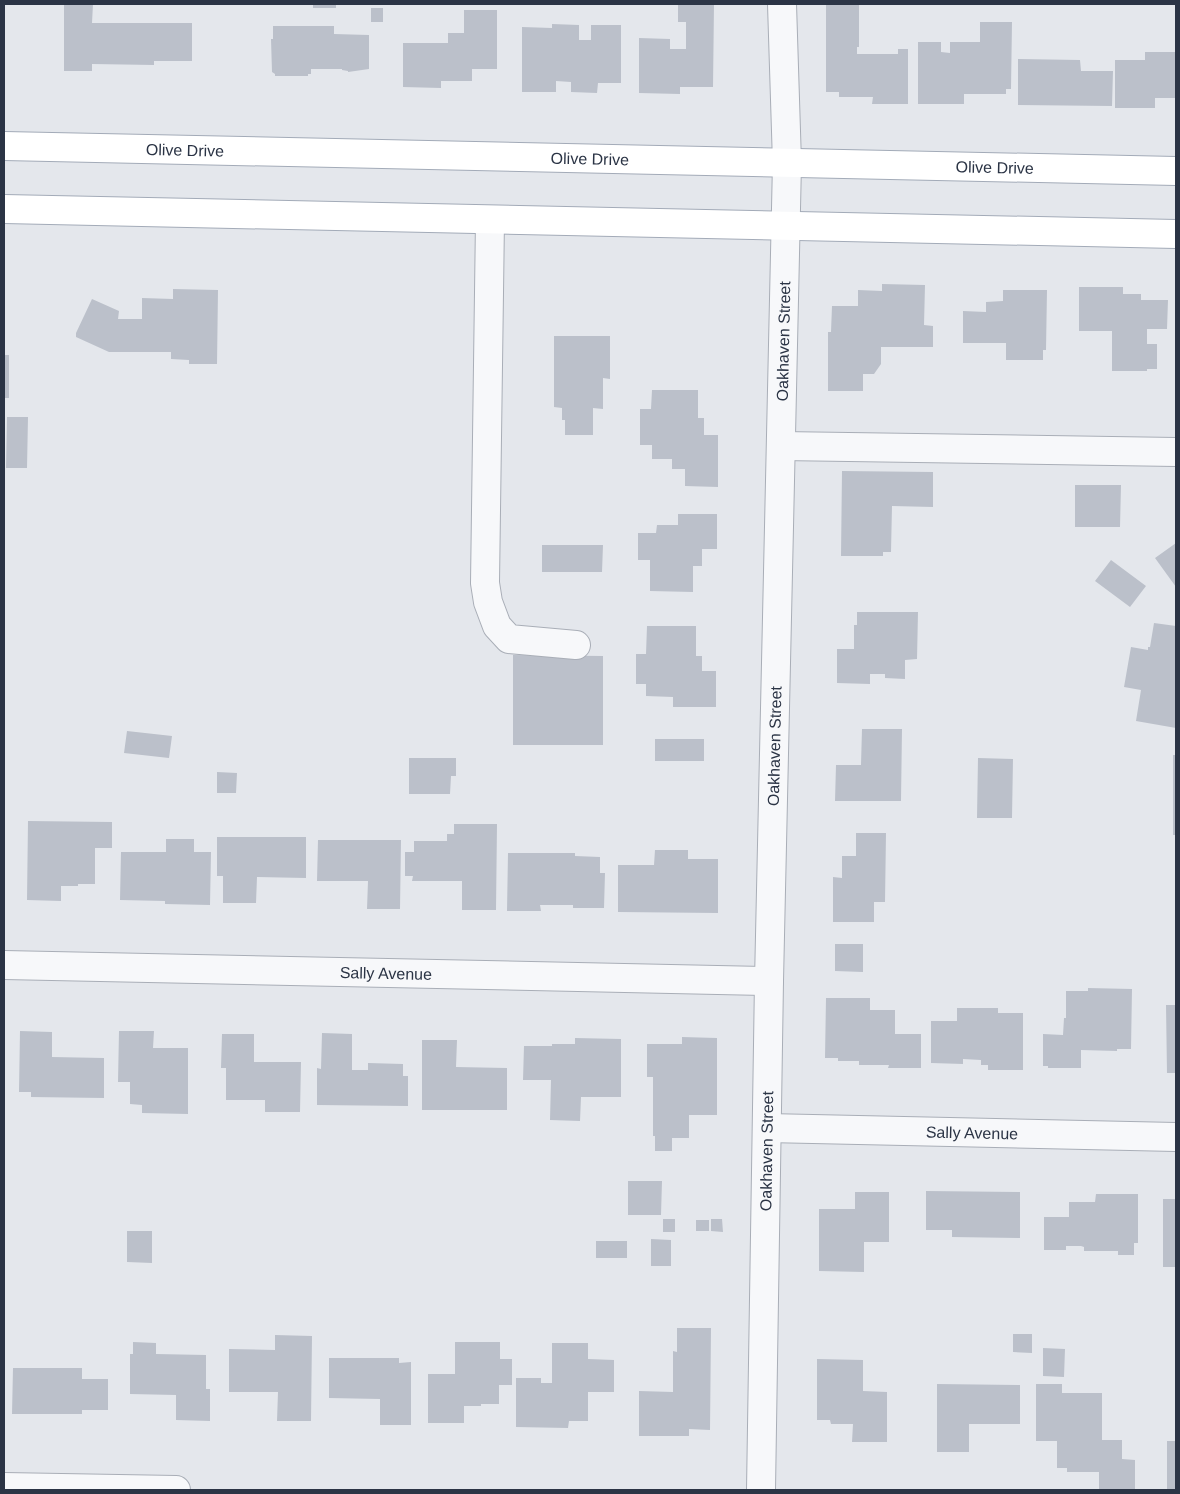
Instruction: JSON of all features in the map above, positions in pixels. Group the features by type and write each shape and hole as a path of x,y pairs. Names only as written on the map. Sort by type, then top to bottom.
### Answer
{"main road":[{"name":"Olive Drive","path":"4,146 1176,171"},
{"path":"4,209 1176,234"}],"street":[{"name":"Oakhaven Street","path":"761,1490 769,981 788,163 782,4"},
{"path":"490,220 485,583 488,602 497,626 510,639 576,645"},
{"path":"782,446 1176,452"},
{"name":"Sally Avenue","path":"4,966 769,981"},
{"name":"Sally Avenue","path":"767,1128 1176,1137"},
{"path":"4,1487 176,1490"}],"building":[{"path":"64,4 93,4 92,23 192,23 192,61 154,61 154,65 92,64 92,71 64,71"},
{"path":"313,4 336,4 336,8 313,8"},
{"path":"678,4 714,4 713,87 680,87 680,94 639,93 639,38 670,39 670,49 686,49 686,22 678,22"},
{"path":"826,5 859,5 859,47 857,47 857,54 898,54 898,49 908,49 908,104 872,104 873,97 839,97 839,92 826,92"},
{"path":"371,8 383,8 383,22 371,22"},
{"path":"464,10 497,10 497,69 472,69 472,81 441,81 441,88 403,87 403,43 448,43 448,33 464,33"},
{"path":"980,22 1012,22 1011,89 1006,89 1006,94 964,94 964,104 918,104 918,42 941,42 941,52 950,53 950,42 980,42"},
{"path":"552,24 579,25 579,40 591,40 591,25 621,25 621,83 598,83 597,93 571,92 571,82 556,81 556,92 522,92 522,27 552,28"},
{"path":"273,26 334,26 334,34 369,35 369,69 348,72 342,69 311,69 311,74 308,74 308,76 275,76 272,72 271,39 273,39"},
{"path":"1145,52 1176,52 1176,98 1155,98 1155,108 1115,108 1115,60 1145,60"},
{"path":"1018,59 1080,60 1081,71 1113,71 1112,106 1018,105"},
{"path":"882,284 925,285 924,325 933,326 933,347 881,347 881,364 874,374 863,374 863,391 828,391 828,332 831,332 832,306 858,306 858,290 882,291"},
{"path":"1079,287 1123,287 1123,294 1141,294 1141,300 1168,300 1167,329 1147,329 1147,344 1157,344 1157,369 1147,369 1147,371 1112,371 1112,331 1079,331"},
{"path":"173,289 218,290 217,364 189,364 189,360 171,359 171,352 109,352 76,337 76,333 92,299 119,311 118,319 142,319 142,298 173,299"},
{"path":"1003,290 1047,290 1046,350 1043,350 1043,360 1006,360 1006,343 963,343 963,311 986,312 986,302 1003,301"},
{"path":"554,336 610,336 610,379 603,378 603,409 593,408 593,435 565,435 565,420 562,420 562,408 554,407"},
{"path":"4,355 9,355 9,398 4,398"},
{"path":"652,390 698,390 698,418 704,418 704,435 718,435 718,487 685,486 685,469 672,469 672,459 652,459 652,445 640,445 640,409 651,409"},
{"path":"7,417 28,417 27,468 6,468"},
{"path":"842,471 933,472 933,507 892,506 891,552 883,552 883,556 841,556"},
{"path":"1075,485 1121,485 1120,527 1075,527"},
{"path":"678,514 717,514 717,549 702,549 702,566 693,566 693,592 650,591 650,560 638,560 638,533 656,533 657,525 678,525"},
{"path":"1176,543 1176,587 1155,558"},
{"path":"542,545 603,545 602,572 542,572"},
{"path":"1111,560 1146,586 1130,607 1095,581"},
{"path":"857,612 918,612 917,659 905,660 905,679 885,678 885,674 870,674 870,684 837,683 837,649 854,649 854,625 857,625"},
{"path":"1154,623 1176,626 1176,728 1136,721 1141,690 1124,687 1131,647 1148,650"},
{"path":"647,626 696,626 696,656 702,656 702,671 716,671 716,707 673,707 673,697 646,696 646,684 636,684 636,654 646,654"},
{"path":"513,655 603,656 603,745 513,745"},
{"path":"862,729 902,729 901,801 835,801 836,765 861,765"},
{"path":"127,731 172,736 169,758 124,753"},
{"path":"655,739 704,739 704,761 655,761"},
{"path":"1173,755 1176,755 1176,835 1173,835"},
{"path":"409,758 456,758 456,776 451,776 450,794 409,794"},
{"path":"978,758 1013,759 1012,818 977,818"},
{"path":"217,772 237,773 236,793 217,793"},
{"path":"28,821 112,822 112,848 95,848 95,884 61,886 61,901 27,900"},
{"path":"454,824 497,824 496,910 462,910 462,881 412,881 413,876 405,876 405,852 414,852 414,841 447,841 447,834 454,834"},
{"path":"856,833 886,833 885,902 874,902 874,922 833,922 833,877 842,878 842,856 856,856"},
{"path":"217,837 306,837 306,878 257,877 256,903 223,903 223,876 217,876"},
{"path":"166,839 194,839 194,852 211,852 210,905 120,900 121,852 166,852"},
{"path":"318,840 401,840 400,909 367,909 368,881 317,881"},
{"path":"655,850 688,850 688,859 718,859 718,913 618,912 618,865 654,865"},
{"path":"508,853 575,853 575,856 600,857 600,873 605,873 604,908 573,908 573,905 540,905 541,911 507,911"},
{"path":"835,944 863,944 863,972 835,971"},
{"path":"1088,988 1132,989 1131,1049 1117,1049 1117,1051 1081,1050 1081,1068 1048,1068 1048,1066 1043,1066 1043,1034 1063,1035 1064,1018 1066,1018 1066,991 1088,991"},
{"path":"826,998 870,998 870,1010 895,1010 895,1034 921,1034 921,1068 888,1068 889,1065 859,1065 859,1061 838,1061 838,1058 825,1058"},
{"path":"1166,1005 1176,1005 1176,1073 1167,1073"},
{"path":"957,1008 998,1008 998,1013 1023,1013 1023,1070 988,1070 988,1065 981,1065 981,1060 963,1059 963,1064 931,1063 931,1021 957,1021"},
{"path":"20,1031 52,1032 52,1057 104,1058 104,1098 31,1097 31,1092 19,1092"},
{"path":"119,1031 154,1031 153,1048 188,1048 188,1114 142,1113 142,1105 130,1104 130,1082 118,1082"},
{"path":"322,1033 352,1034 352,1070 368,1070 368,1063 403,1064 403,1076 408,1076 408,1106 317,1105 317,1068 321,1069"},
{"path":"222,1034 254,1034 254,1062 301,1062 300,1112 265,1112 265,1100 226,1100 226,1068 221,1068"},
{"path":"682,1037 717,1038 717,1115 689,1115 689,1138 672,1138 672,1151 655,1151 655,1136 653,1136 653,1077 647,1077 647,1044 682,1044"},
{"path":"575,1038 621,1039 621,1097 581,1097 580,1121 550,1120 551,1080 523,1080 524,1046 575,1044"},
{"path":"422,1040 457,1040 456,1067 507,1068 507,1110 422,1110"},
{"path":"628,1181 662,1181 661,1215 628,1215"},
{"path":"926,1191 1020,1192 1020,1238 952,1237 952,1230 926,1230"},
{"path":"855,1192 889,1192 889,1242 864,1242 864,1272 819,1271 819,1209 855,1209"},
{"path":"1096,1194 1138,1194 1138,1243 1134,1243 1134,1255 1118,1255 1118,1251 1084,1251 1084,1247 1081,1246 1066,1246 1066,1250 1044,1250 1044,1217 1069,1217 1069,1202 1095,1202"},
{"path":"1163,1199 1176,1199 1176,1267 1163,1267"},
{"path":"663,1219 675,1219 675,1232 663,1232"},
{"path":"711,1219 722,1219 723,1232 711,1231"},
{"path":"696,1220 709,1220 709,1231 696,1231"},
{"path":"127,1231 152,1231 152,1263 127,1262"},
{"path":"651,1239 671,1240 671,1266 651,1266"},
{"path":"596,1241 627,1241 627,1258 596,1258"},
{"path":"677,1328 711,1328 710,1430 689,1429 689,1436 639,1436 639,1391 673,1392 673,1351 677,1352"},
{"path":"1013,1334 1032,1334 1032,1353 1013,1352"},
{"path":"275,1335 312,1336 311,1421 277,1421 278,1392 229,1392 229,1349 275,1350"},
{"path":"133,1342 156,1343 156,1354 206,1355 206,1389 210,1389 210,1421 176,1420 176,1395 130,1394 130,1354 133,1354"},
{"path":"455,1342 500,1342 500,1359 512,1359 512,1385 499,1385 499,1404 464,1406 464,1423 428,1423 428,1374 455,1374"},
{"path":"552,1343 588,1343 588,1359 614,1360 614,1392 588,1392 588,1421 569,1421 568,1428 516,1427 516,1378 541,1378 541,1383 552,1383"},
{"path":"1043,1348 1065,1349 1064,1377 1043,1376"},
{"path":"329,1358 399,1358 399,1363 411,1362 411,1425 380,1425 380,1399 329,1398"},
{"path":"817,1359 863,1360 863,1391 887,1392 887,1442 852,1442 853,1424 831,1424 830,1420 817,1420"},
{"path":"13,1368 82,1368 82,1379 108,1379 108,1410 82,1410 82,1414 12,1414"},
{"path":"937,1384 1020,1385 1020,1424 969,1424 969,1452 937,1452"},
{"path":"1036,1384 1062,1384 1062,1393 1102,1393 1102,1440 1122,1440 1122,1459 1135,1460 1135,1490 1099,1490 1099,1472 1067,1472 1067,1468 1057,1468 1057,1441 1036,1441"},
{"path":"1167,1441 1176,1441 1176,1490 1167,1490"}]}
